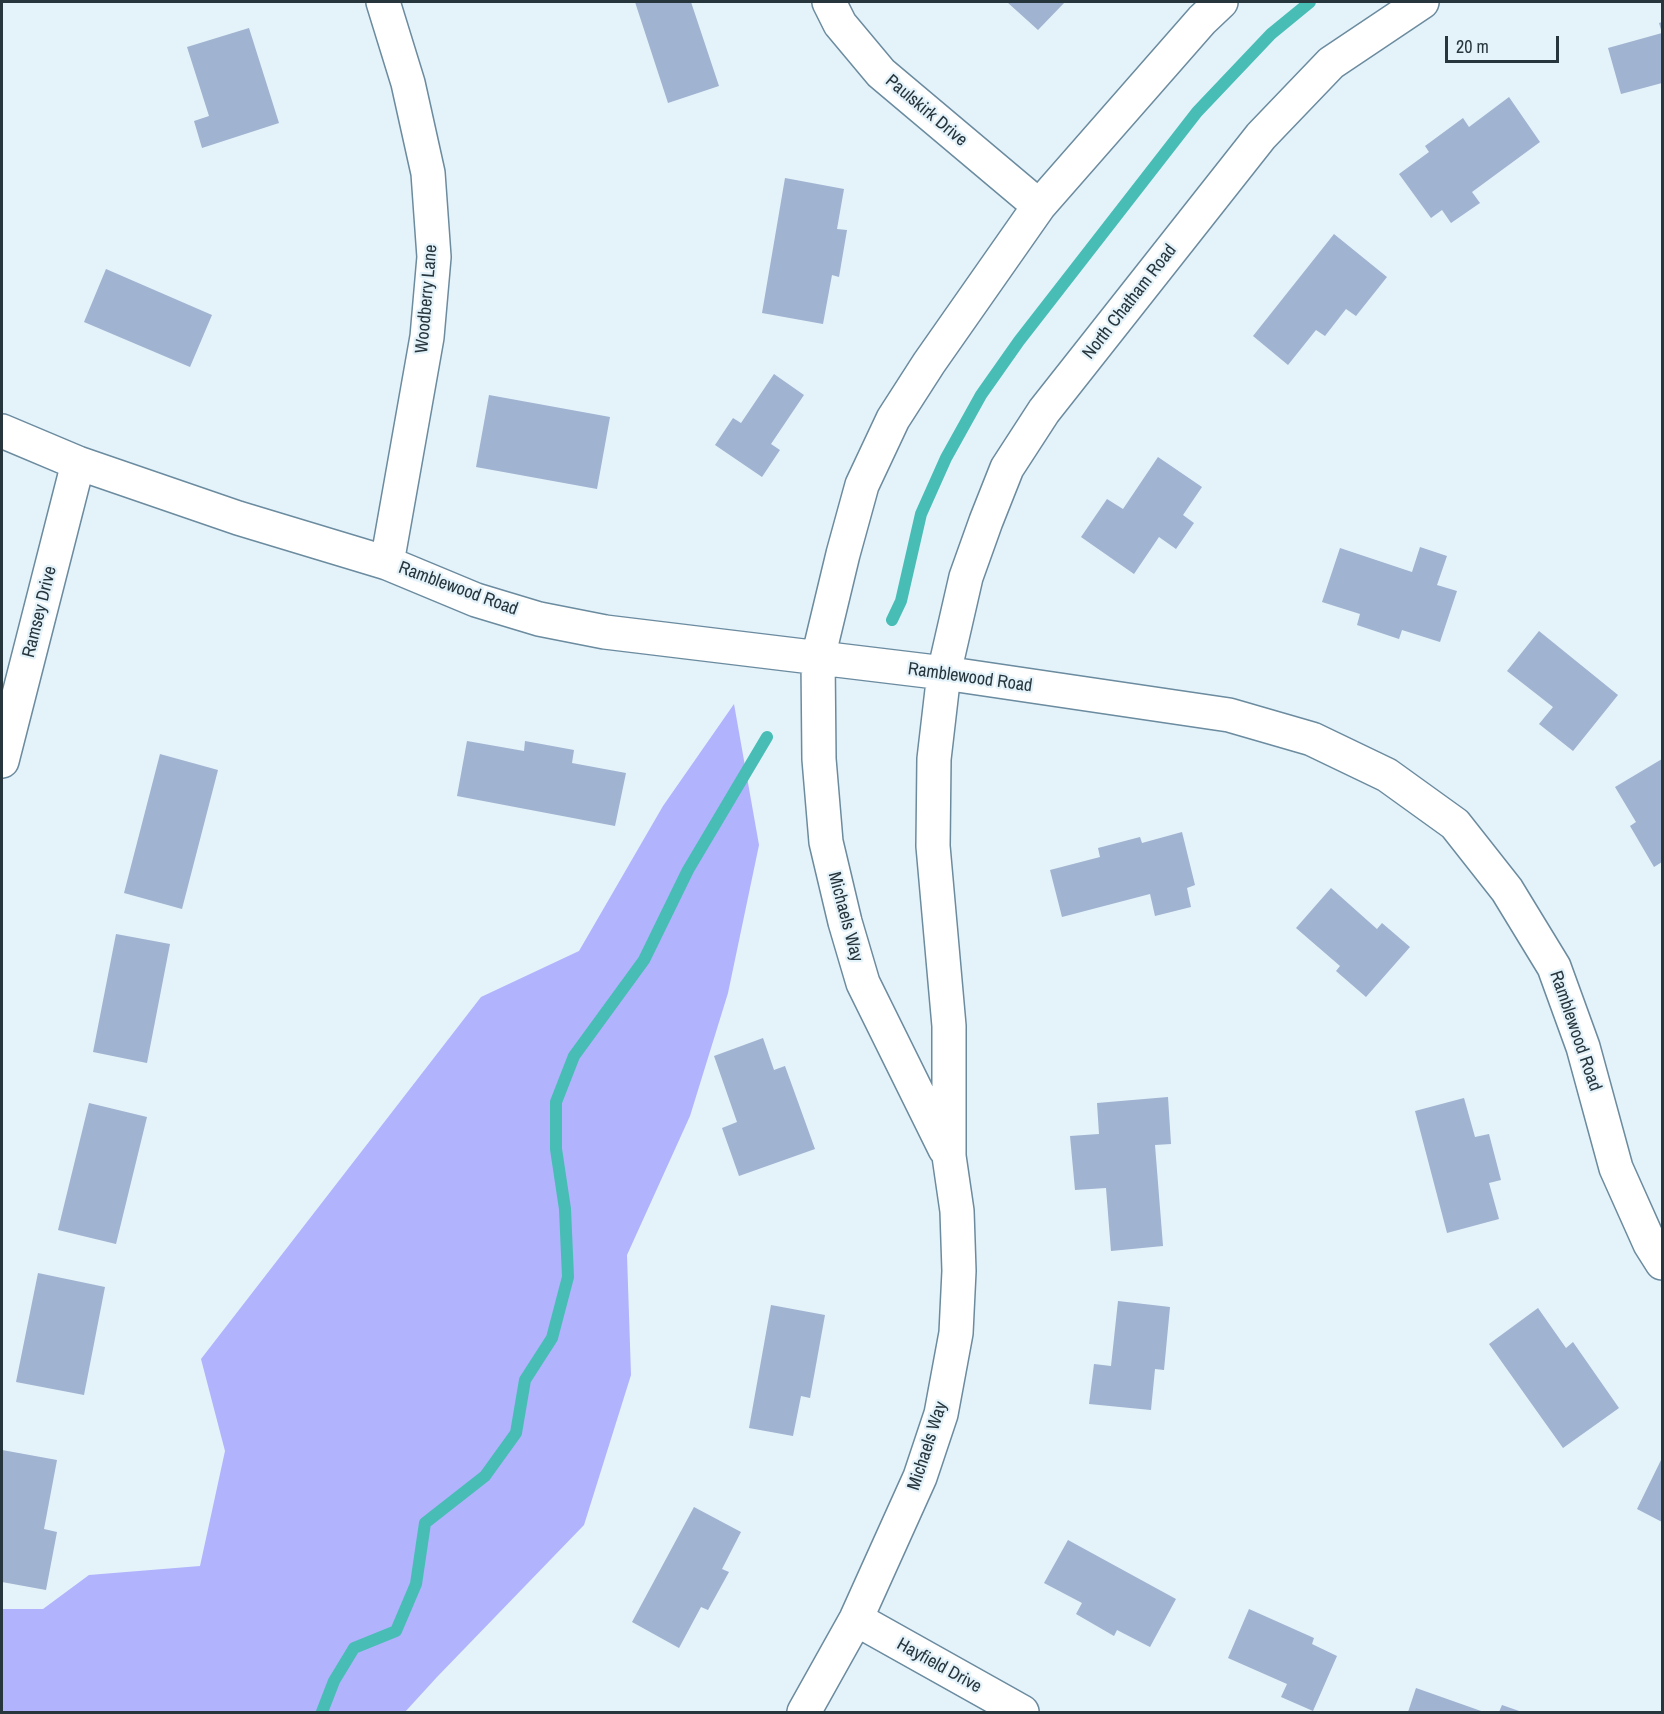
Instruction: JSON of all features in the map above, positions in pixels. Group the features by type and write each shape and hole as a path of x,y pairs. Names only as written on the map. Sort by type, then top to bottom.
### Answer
{"street":[{"name":"Woodberry Lane","path":"383,2 408,83 428,173 434,257 427,337 387,562"},
{"name":"Paulskirk Drive","path":"829,2 840,24 881,73 1039,206"},
{"path":"818,658 862,485 893,419 929,363 1039,206 1202,20 1221,2"},
{"name":"North Chatham Road","path":"945,673 966,577 986,520 1007,468 1044,411 1261,136 1331,63 1422,2"},
{"name":"Ramblewood Road","path":"2,431 78,463 238,518 387,562 476,600 539,618 605,632 945,673 1229,715 1312,739 1387,775 1455,824 1507,890 1554,967 1583,1047 1616,1168 1650,1244 1662,1263"},
{"name":"Ramsey Drive","path":"2,761 78,463"},
{"name":"Michaels Way","path":"818,658 819,759 826,842 845,922 863,983 949,1156"},
{"name":"Michaels Way","path":"804,1713 856,1619 920,1477 941,1414 956,1333 959,1271 957,1212 949,1156 949,1026 933,846 934,759 945,673"},
{"name":"Hayfield Drive","path":"856,1619 1022,1713"}],"shaded area":[{"path":"734,704 759,845 728,993 690,1116 627,1255 631,1375 584,1525 405,1712 2,1712 2,1609 43,1609 89,1575 200,1566 225,1451 201,1359 481,997 579,951 663,806"}],"building":[{"path":"635,2 691,2 719,86 668,103"},
{"path":"1007,2 1065,2 1038,30"},
{"path":"249,28 279,123 202,148 194,121 209,116 187,47"},
{"path":"1662,33 1662,83 1621,94 1608,48"},
{"path":"1509,97 1540,142 1472,192 1480,203 1451,223 1442,210 1431,218 1399,174 1429,152 1425,146 1463,118 1469,127"},
{"path":"785,178 844,189 837,229 847,230 839,277 832,275 823,324 762,313"},
{"path":"1334,234 1387,277 1356,316 1346,309 1325,336 1316,330 1288,365 1253,336"},
{"path":"106,269 212,315 190,367 84,322"},
{"path":"774,374 804,395 771,444 780,450 762,477 715,445 733,418 741,423"},
{"path":"489,395 610,417 597,489 476,467"},
{"path":"1158,457 1202,487 1183,515 1194,523 1176,549 1159,537 1134,574 1081,537 1107,499 1123,509"},
{"path":"1420,547 1447,556 1437,585 1457,591 1440,642 1402,630 1399,639 1357,625 1360,614 1322,602 1340,548 1412,572"},
{"path":"1539,631 1618,695 1573,751 1539,724 1553,707 1507,671"},
{"path":"467,741 524,751 525,741 574,750 572,763 626,773 615,826 457,796"},
{"path":"160,754 218,770 182,909 124,893"},
{"path":"1662,759 1662,862 1654,867 1630,826 1636,822 1615,787"},
{"path":"1182,832 1195,885 1187,888 1191,907 1155,916 1150,894 1062,917 1050,870 1100,857 1098,848 1140,837 1142,843"},
{"path":"1331,888 1377,929 1382,923 1410,947 1366,997 1336,971 1340,966 1296,928"},
{"path":"116,934 170,944 147,1063 93,1052"},
{"path":"763,1038 774,1070 785,1066 815,1149 739,1176 722,1128 737,1122 714,1056"},
{"path":"1168,1097 1171,1144 1155,1145 1163,1246 1111,1251 1106,1188 1075,1190 1070,1136 1099,1134 1097,1103"},
{"path":"1464,1098 1475,1137 1489,1134 1501,1180 1489,1183 1499,1219 1447,1233 1415,1111"},
{"path":"89,1103 147,1117 116,1244 58,1230"},
{"path":"38,1273 105,1287 84,1395 16,1382"},
{"path":"1118,1301 1170,1307 1164,1370 1155,1369 1151,1410 1089,1404 1094,1364 1111,1366"},
{"path":"771,1305 825,1315 810,1398 801,1396 793,1436 749,1428"},
{"path":"1538,1308 1566,1348 1573,1342 1619,1408 1563,1448 1489,1344"},
{"path":"2,1450 57,1460 44,1529 57,1532 46,1590 2,1582"},
{"path":"1662,1458 1662,1522 1637,1509"},
{"path":"694,1507 741,1532 722,1569 729,1572 708,1610 701,1607 679,1648 632,1622"},
{"path":"1068,1540 1176,1599 1150,1647 1117,1630 1114,1636 1076,1614 1082,1603 1044,1583"},
{"path":"1249,1609 1314,1638 1312,1644 1337,1656 1313,1711 1281,1697 1287,1684 1228,1658"},
{"path":"1416,1688 1484,1712 1408,1712"},
{"path":"1502,1705 1522,1712 1499,1712"}],"waterway":[{"path":"892,620 901,601 921,514 946,458 981,395 1019,341 1197,112 1271,34 1310,2"},
{"path":"322,1712 334,1681 354,1648 396,1631 416,1584 425,1523 485,1476 516,1433 525,1380 552,1338 568,1277 565,1209 556,1149 556,1102 574,1056 644,960 688,870 767,737"}]}
